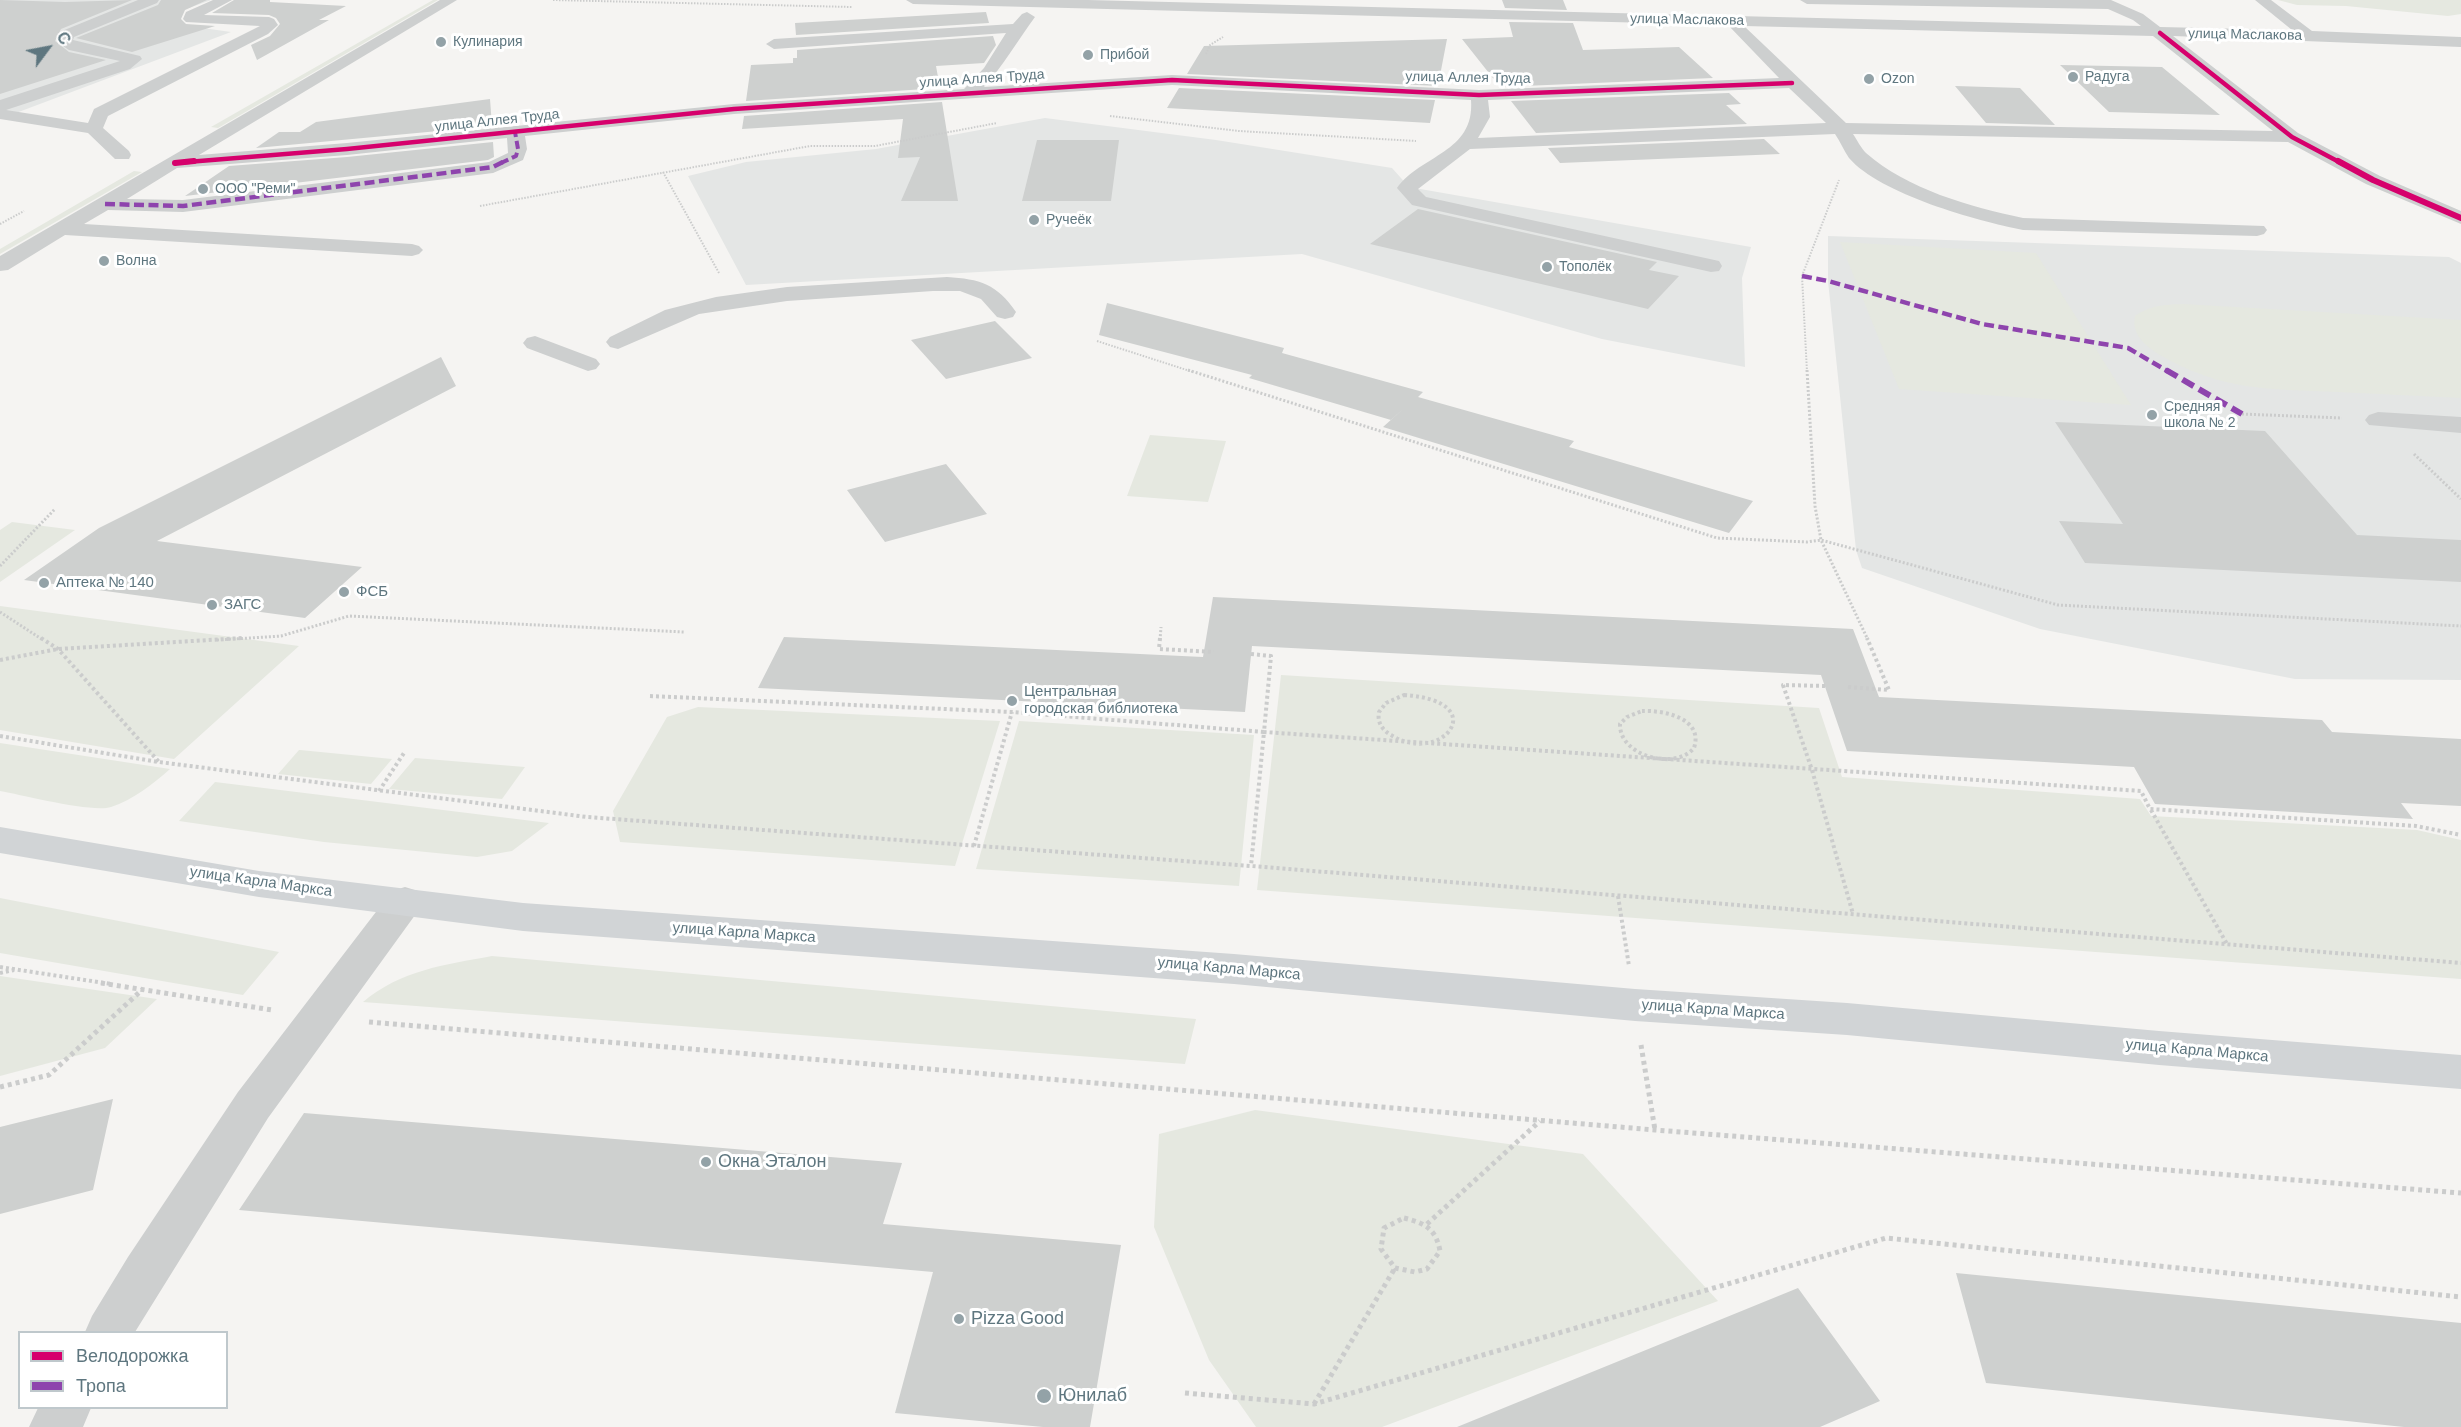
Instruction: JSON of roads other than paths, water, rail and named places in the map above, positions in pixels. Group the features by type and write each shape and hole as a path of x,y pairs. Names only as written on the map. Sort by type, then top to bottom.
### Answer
{"main road":[{"name":"улица Карла Маркса","path":"0,840 259,884 523,916 1234,969 1635,1005 1847,1019 2159,1048 2461,1072"}],"street":[{"path":"0,106 124,66 135,59 75,47 65,42 67,34 152,0"},
{"path":"94,129 100,113 264,31 270,25 269,22 261,21 191,19 191,15 225,0"},
{"path":"275,83 421,0"},
{"name":"улица Аллея Труда","path":"0,265 450,0"},
{"name":"улица Маслакова","path":"914,0 2309,36 2461,42"},
{"path":"1807,0 2106,3 2138,17 2292,137 2373,180 2461,218"},
{"path":"2262,0 2309,36"},
{"path":"968,94 990,71 1017,28 1042,2"},
{"path":"1789,8 1800,23"},
{"path":"1733,22 1753,45 1841,128 1857,155 1887,177 1932,198 1993,218 2023,224 2257,230"},
{"path":"2294,25 2461,32"},
{"path":"774,44 1017,28"},
{"path":"1753,45 1776,45"},
{"path":"2152,52 2186,53"},
{"name":"улица Аллея Труда","path":"175,163 347,150 734,109 1172,80 1479,95 1792,83"},
{"path":"1479,95 1481,117 1465,144 1407,188 1419,201 1711,266"},
{"path":"0,114 94,129 128,158 114,173"},
{"path":"1925,114 1947,131"},
{"path":"1465,144 1841,128 2292,137"},
{"path":"105,204 183,206 492,167 516,156 518,149 514,132"},
{"path":"347,150 369,138"},
{"path":"61,229 412,250"},
{"path":"618,342 663,318 734,300 810,292 923,285 962,286 983,290 1005,312"},
{"path":"535,343 588,364"},
{"path":"2378,420 2461,426"},
{"path":"111,1331 145,1272 253,1104 405,901"},
{"path":"55,1427 65,1409"}],"place":[{"name":"Кулинария","path":"441,42"},
{"name":"Прибой","path":"1088,55"},
{"name":"Радуга","path":"2073,77"},
{"name":"Ozon","path":"1869,79"},
{"name":"ООО \"Реми\"","path":"203,189"},
{"name":"Ручеёк","path":"1034,220"},
{"name":"Волна","path":"104,261"},
{"name":"Тополёк","path":"1547,267"},
{"name":"Средняя школа № 2","path":"2152,415"},
{"name":"Аптека № 140","path":"44,583"},
{"name":"ФСБ","path":"344,592"},
{"name":"ЗАГС","path":"212,605"},
{"name":"Центральная городская библиотека","path":"1012,701"},
{"name":"Окна Эталон","path":"706,1162"},
{"name":"Pizza Good","path":"959,1319"},
{"name":"Юнилаб","path":"1044,1396"}]}
